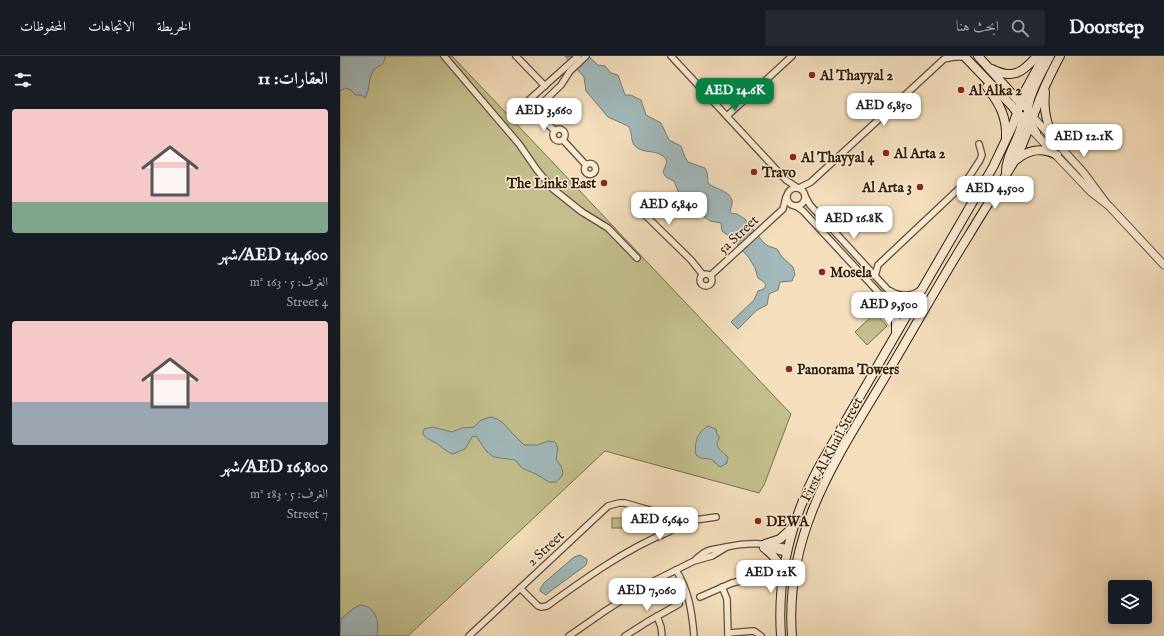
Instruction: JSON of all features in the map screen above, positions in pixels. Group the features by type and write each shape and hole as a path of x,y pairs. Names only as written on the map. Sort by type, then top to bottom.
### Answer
{"main road":[{"path":"964,56 1030,120 1036,133"},
{"path":"978,56 1015,96 1020,110 1018,134"},
{"path":"988,67 1004,74 1016,73 1027,67 1037,56"},
{"name":"First Al Khail Street","path":"792,636 791,613 796,564 792,549 792,529 803,500 814,476 993,166 1020,110 1029,82 1044,56"},
{"path":"1030,120 1030,100 1050,56"},
{"name":"First Al Khail Street","path":"781,636 780,612 783,579 792,549 831,470 967,237 1020,150 1030,120 1060,56"},
{"path":"980,72 985,84 997,100 1003,114 1006,128 1004,143"},
{"path":"1046,84 1044,100 1045,116 1056,143"},
{"path":"1020,110 1030,120"},
{"path":"1006,173 1009,157 1018,134 1019,125 1016,124 1012,127"},
{"path":"1014,161 1024,154 1035,150 1046,150 1057,155"},
{"path":"890,292 898,296 905,297 913,295 923,289"},
{"path":"892,307 896,321 896,334"},
{"path":"783,579 778,562 763,545 780,539 792,529"},
{"path":"791,613 788,601 792,549"}],"street":[{"path":"444,56 519,144 537,170 553,189 582,212 608,228 637,258"},
{"path":"516,56 544,87"},
{"path":"578,56 570,68 561,85 535,111 526,117 521,116 520,111 522,106 554,78 570,68 586,56"},
{"path":"671,56 786,180 798,188 805,195 810,205 901,305 899,309 892,307 803,211 788,202 787,196 792,188 798,188 811,182 944,57 964,56"},
{"path":"727,116 792,56"},
{"path":"554,78 560,79 561,85"},
{"path":"535,111 555,131 553,136 554,139 559,141 563,140 586,165"},
{"path":"1030,120 1056,143 1090,179 1108,206"},
{"path":"1036,133 1091,192 1108,206 1164,265"},
{"path":"876,276 878,265 965,183 980,160 981,152 979,144"},
{"path":"786,180 788,187 783,208 795,206 803,202 811,182"},
{"name":"5a Street","path":"710,276 783,208"},
{"path":"642,212 686,257 691,260 694,266 703,275 710,276 712,280 710,284 705,286 700,282 700,278 703,275"},
{"path":"866,266 878,265"},
{"name":"2 Street","path":"469,636 608,506 625,503 670,515 673,518 688,521"},
{"path":"647,509 660,532 666,533"},
{"path":"648,541 657,516 663,514"},
{"name":"2 Street","path":"520,588 538,606 547,606 599,570 648,541 688,521 716,517"},
{"path":"673,518 673,528"},
{"path":"569,636 624,598 694,561 710,549 725,548 741,544 792,549"},
{"path":"676,570 689,597 694,636"},
{"path":"700,597 739,581 760,576"},
{"path":"722,587 727,595 728,635 754,631 760,636"},
{"path":"625,636 679,604"},
{"path":"657,616 661,627 662,636"},
{"path":"476,630 481,636"}],"shaded area":[{"path":"340,56 452,56 791,414 764,485 759,493 605,451 408,636 340,636"},
{"path":"875,313 887,326 867,345 855,332"},
{"path":"612,518 637,518 637,528 612,528"}],"water":[{"path":"340,56 385,56 384,62 372,73 368,92 365,98 361,95 355,95 351,90 345,88 340,91"},
{"path":"565,56 588,56 598,65 605,66 611,73 618,75 625,95 631,95 641,100 646,115 661,123 669,140 681,146 688,162 705,168 708,183 728,194 732,200 730,213 737,214 745,219 763,242 768,246 777,249 782,257 793,267 795,274 792,281 780,282 778,290 769,294 767,305 757,310 738,329 731,322 754,300 758,291 764,289 766,285 758,278 755,268 749,258 733,239 722,231 721,223 710,221 703,216 698,200 682,195 678,191 674,181 664,175 666,160 664,157 657,153 641,150 635,146 633,144 628,126 608,117 586,91 584,77"},
{"path":"491,417 503,423 524,445 538,445 548,441 555,442 558,448 556,459 561,466 563,472 562,476 556,482 549,482 522,468 515,460 494,457 487,452 476,436 472,437 465,449 453,454 426,438 423,434 424,429 433,427 452,432 462,428 474,427 481,420"},
{"path":"708,426 716,429 717,435 719,436 717,442 718,447 728,457 727,463 720,467 711,459 700,458 696,455 695,446 697,438"},
{"path":"580,555 587,559 586,565 546,595 540,591 544,583 574,557"},
{"path":"360,605 370,608 376,616 378,626 377,636 340,636 341,619"}],"place":[{"name":"Al Thayyal 2","path":"812,75"},
{"name":"Al Alka 2","path":"961,90"},
{"name":"Al Arta 2","path":"886,153"},
{"name":"Al Thayyal 4","path":"793,157"},
{"name":"Travo","path":"754,172"},
{"name":"The Links East","path":"604,183"},
{"name":"Al Arta 3","path":"920,187"},
{"name":"Mosela","path":"822,272"},
{"name":"Panorama Towers","path":"789,369"},
{"name":"DEWA","path":"758,521"}]}
